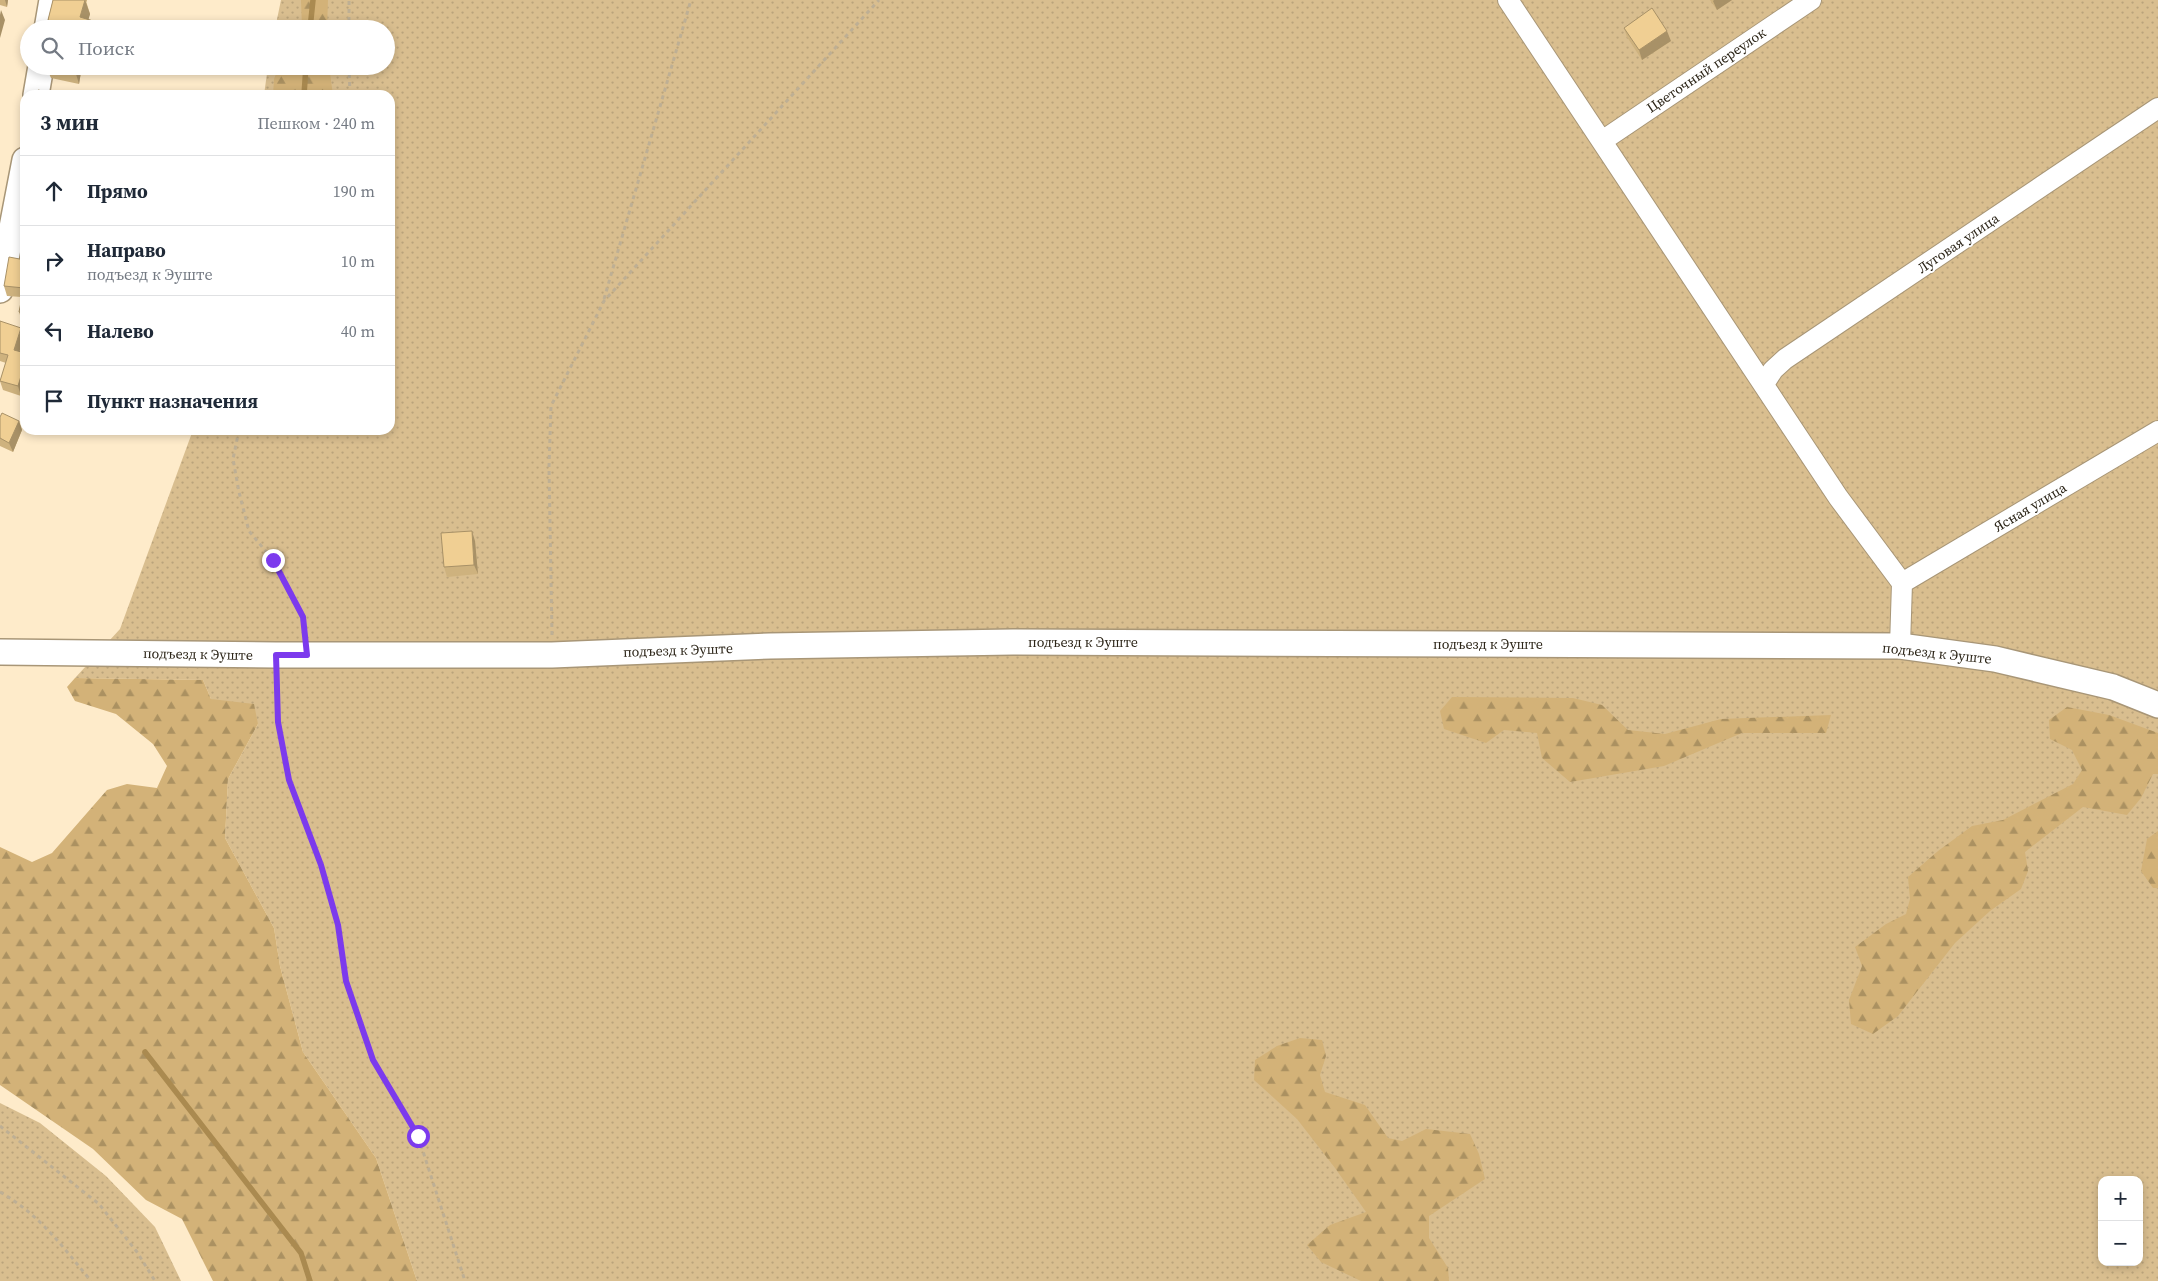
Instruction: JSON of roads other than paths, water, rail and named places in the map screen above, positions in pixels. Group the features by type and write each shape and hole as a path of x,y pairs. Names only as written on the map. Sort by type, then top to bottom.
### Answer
{"street":[{"path":"49,20 52,0"},
{"path":"1508,0 1838,497 1902,583 1900,646"},
{"name":"Цветочный переулок","path":"1602,141 1811,0"},
{"path":"37,90 39,75"},
{"name":"Луговая улица","path":"1764,384 1773,370 1785,359 2158,108"},
{"path":"0,290 3,259 20,182"},
{"name":"Ясная улица","path":"1902,583 2158,431"},
{"name":"подъезд к Эуште","path":"0,652 552,655 770,646 1014,642 1900,646 1995,659 2113,688 2158,705"}],"waterway":[{"path":"311,20 313,0"},
{"path":"304,90 305,75"},
{"path":"145,1052 301,1253 310,1281"}]}
